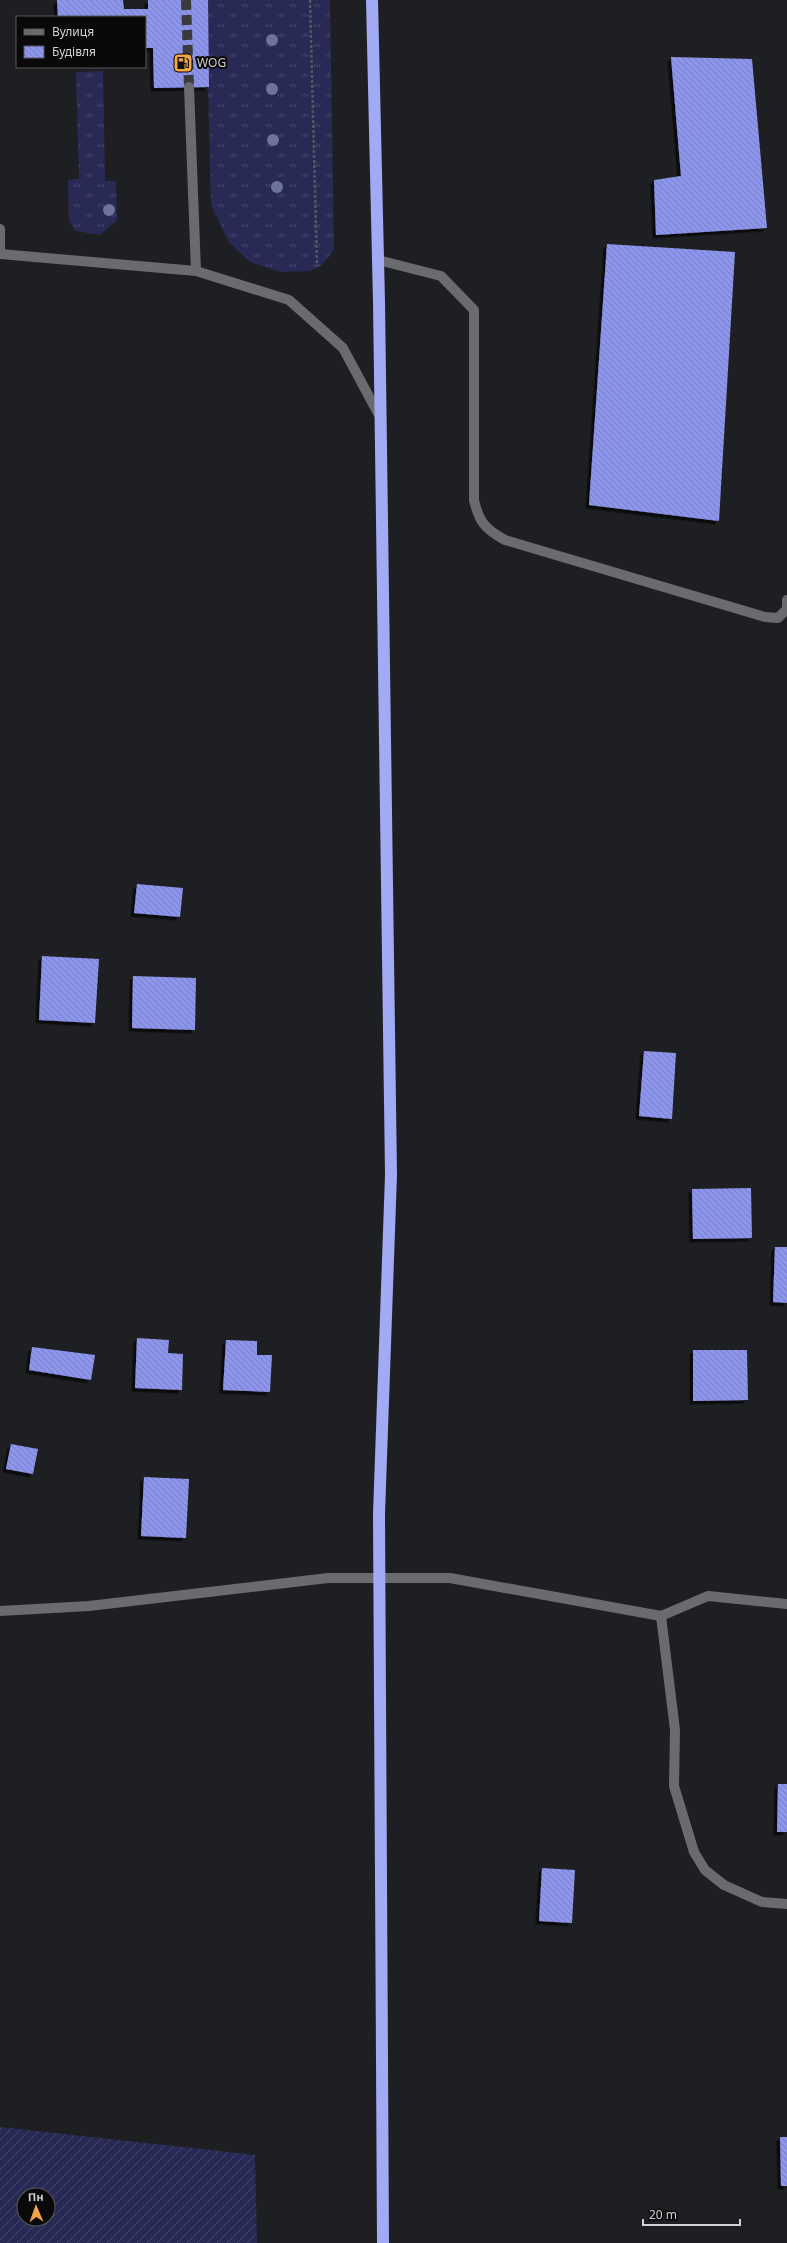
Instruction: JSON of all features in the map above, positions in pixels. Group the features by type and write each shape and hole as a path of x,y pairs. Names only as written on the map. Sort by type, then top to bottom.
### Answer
{"highway":[{"path":"372,0 378,260 391,1175 379,1514 378,1698 383,2243"}],"street":[{"path":"189,87 196,271"},
{"path":"0,229 0,254 196,271 289,300 343,348 380,417"},
{"path":"378,260 441,276 474,310 474,500 477,516 489,531 505,540 765,618 778,618 787,609 787,600"},
{"path":"0,1611 89,1606 328,1578 450,1578 661,1616 708,1596 787,1604"},
{"path":"661,1616 675,1730 674,1786 694,1852 705,1870 724,1886 762,1902 787,1904"}],"path":[{"path":"310,0 317,266"}],"green space":[{"path":"206,0 330,0 334,250 322,265 310,271 281,272 250,262 229,242 211,205"},
{"path":"103,71 105,181 116,181 117,220 100,235 76,231 69,221 68,180 79,179 76,72"},
{"path":"0,2127 255,2155 257,2243 0,2243"}],"building":[{"path":"57,0 123,0 124,9 148,9 148,0 208,0 209,87 154,88 153,48 146,48 146,16 58,16"},
{"path":"671,57 752,59 767,228 656,235 654,180 681,176"},
{"path":"607,244 735,252 719,521 589,505"},
{"path":"137,884 183,888 180,917 134,913"},
{"path":"42,956 99,959 95,1023 39,1020"},
{"path":"133,976 196,978 195,1030 132,1028"},
{"path":"644,1051 676,1053 672,1119 639,1116"},
{"path":"751,1188 752,1238 693,1239 692,1189"},
{"path":"775,1247 787,1247 787,1303 773,1302"},
{"path":"137,1338 169,1340 168,1353 183,1354 182,1390 135,1388"},
{"path":"226,1340 257,1341 257,1355 272,1355 270,1392 223,1390"},
{"path":"32,1347 95,1355 91,1380 29,1370"},
{"path":"693,1350 747,1350 748,1400 693,1401"},
{"path":"11,1444 38,1449 33,1474 6,1469"},
{"path":"144,1477 189,1479 186,1538 141,1536"},
{"path":"778,1784 787,1784 787,1832 777,1832"},
{"path":"542,1868 575,1870 572,1923 539,1921"},
{"path":"780,2137 787,2137 787,2186 781,2186"}],"tunnel":[{"path":"186,0 189,87"}],"place":[{"name":"WOG","path":"183,63"}]}
